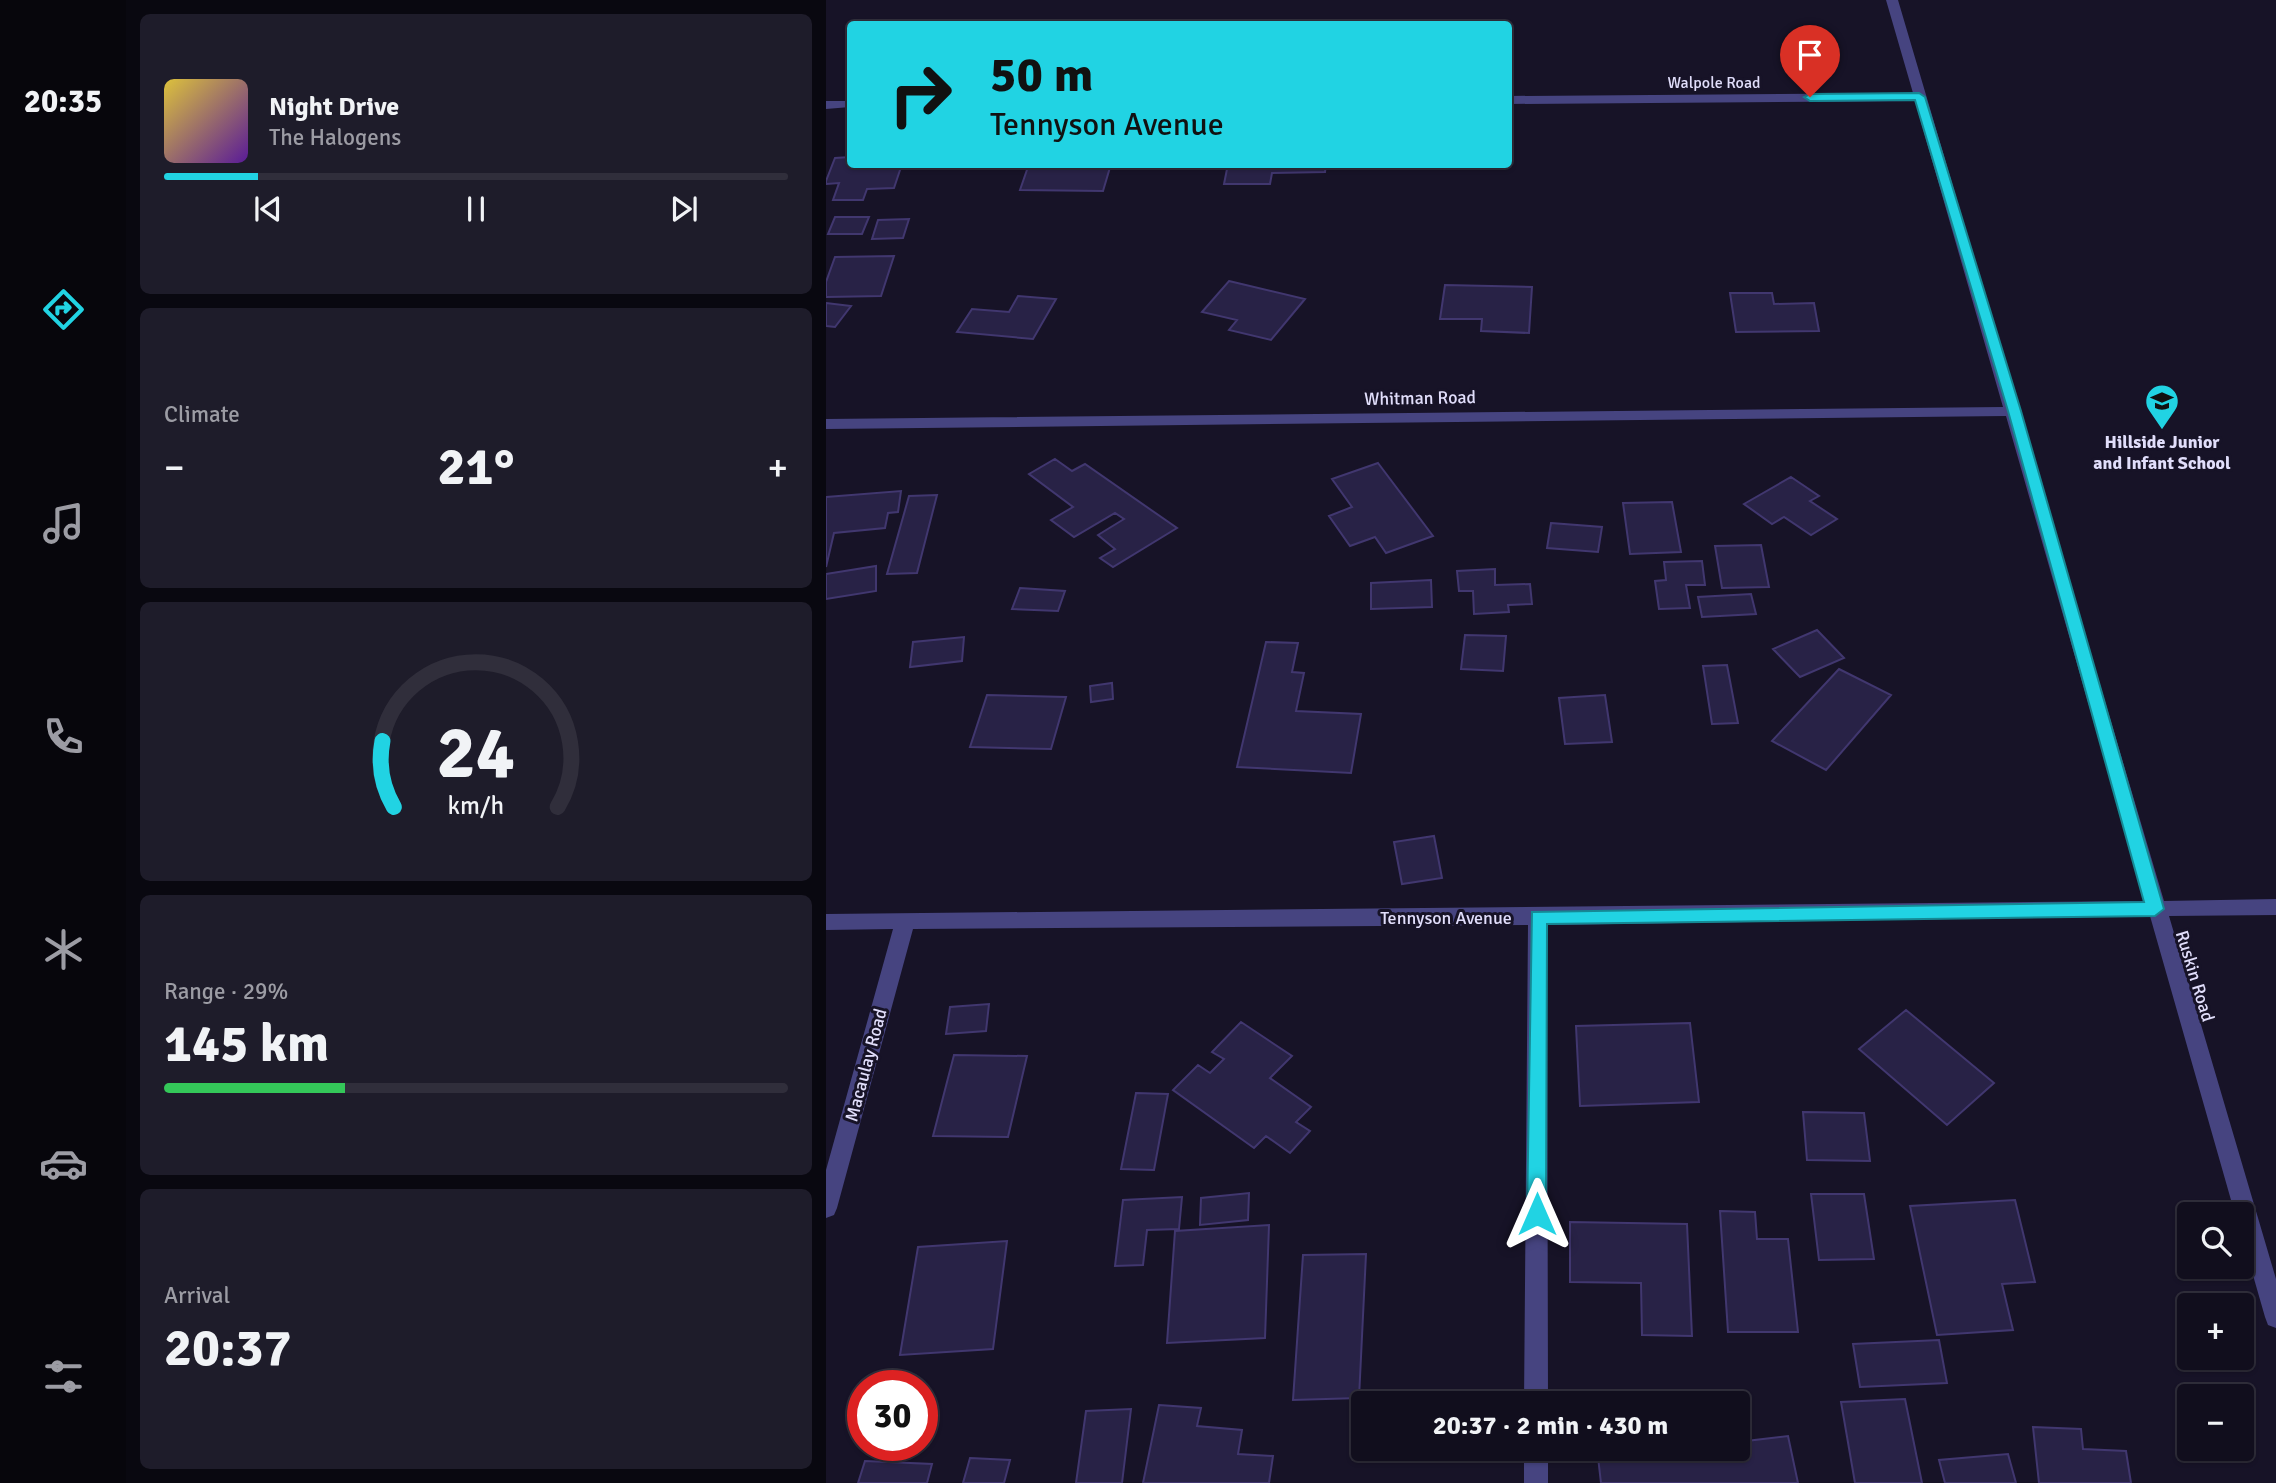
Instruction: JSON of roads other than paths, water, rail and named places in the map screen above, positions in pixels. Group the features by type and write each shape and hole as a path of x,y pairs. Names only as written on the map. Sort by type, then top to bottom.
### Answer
{"street":[{"name":"Ruskin Road","path":"1892,0 2015,411 2155,909 2276,1317"},
{"name":"Walpole Road","path":"1512,100 1919,97"},
{"path":"826,104 847,104"},
{"name":"Whitman Road","path":"826,424 2015,411"},
{"name":"Tennyson Avenue","path":"826,922 1538,917 2276,907"},
{"path":"1536,1391 1538,917"},
{"name":"Macaulay Road","path":"826,1208 905,922"},
{"path":"1536,1461 1536,1483"}],"place":[{"name":"Hillside Junior and Infant School","path":"2162,431"}]}
